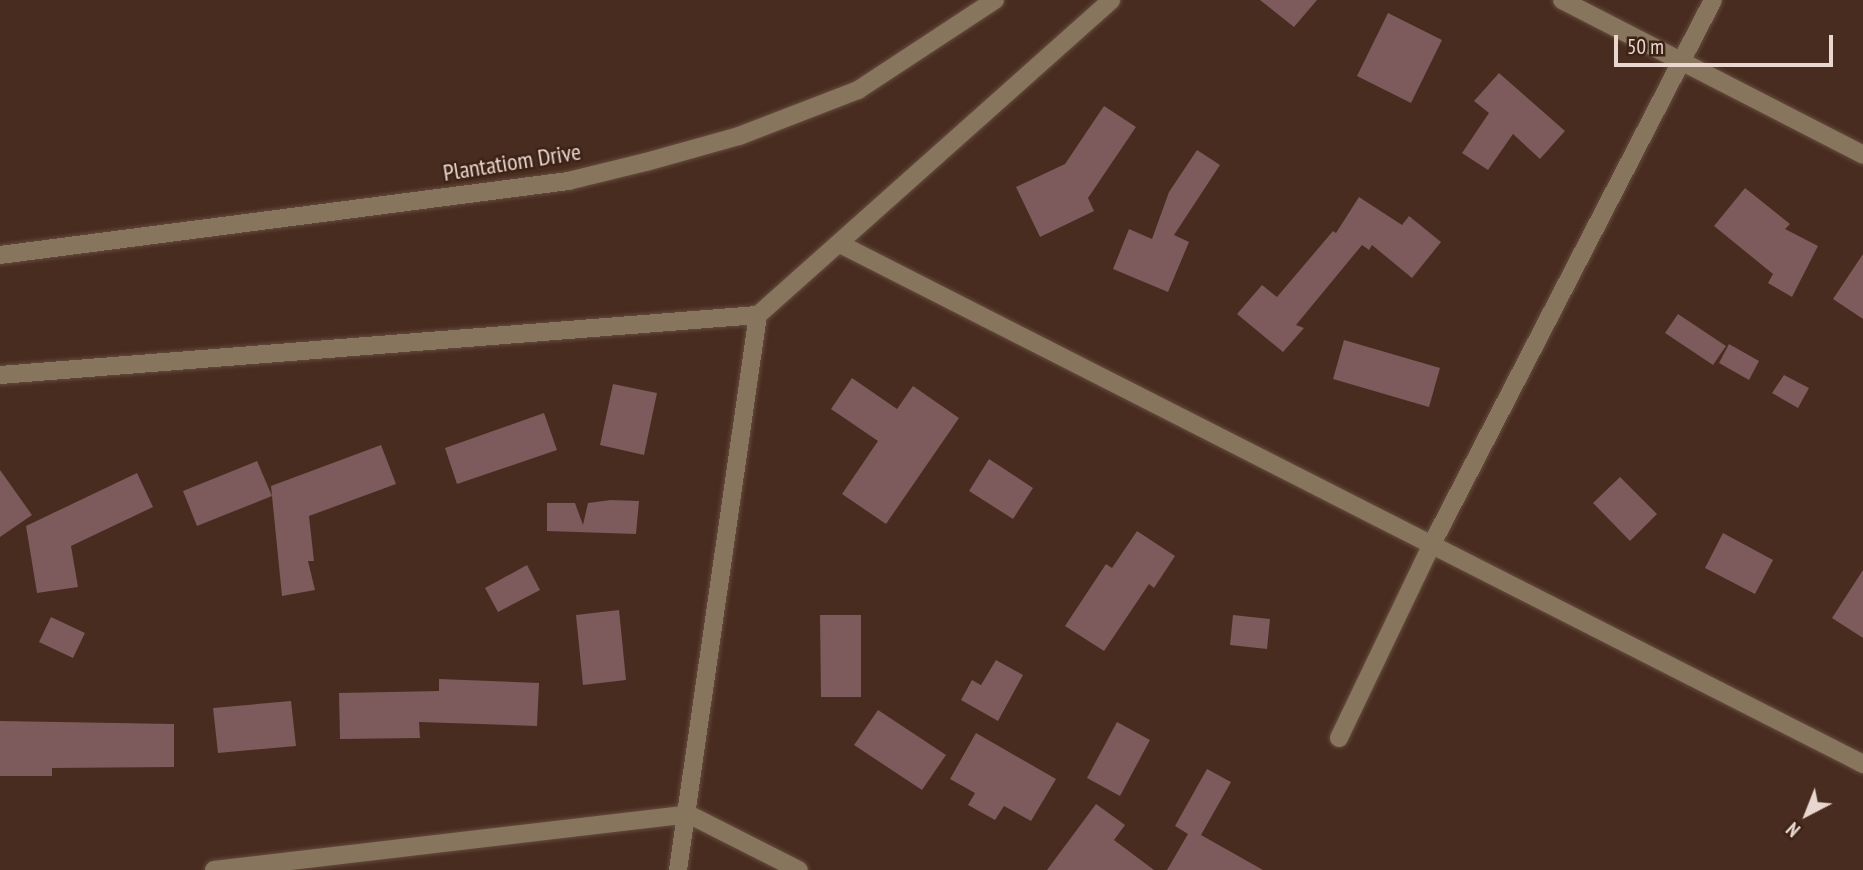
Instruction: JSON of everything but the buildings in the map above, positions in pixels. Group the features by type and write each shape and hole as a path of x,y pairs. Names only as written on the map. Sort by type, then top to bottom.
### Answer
{"street":[{"name":"Plantatiom Drive","path":"0,255 568,181 646,162 739,136 859,90 995,0"},
{"path":"0,375 758,316 1111,0"},
{"path":"1562,0 1863,155"},
{"path":"1339,738 1432,544 1713,0"},
{"path":"840,244 1863,764"},
{"path":"678,870 758,316"},
{"path":"214,870 688,814 799,870"}]}
